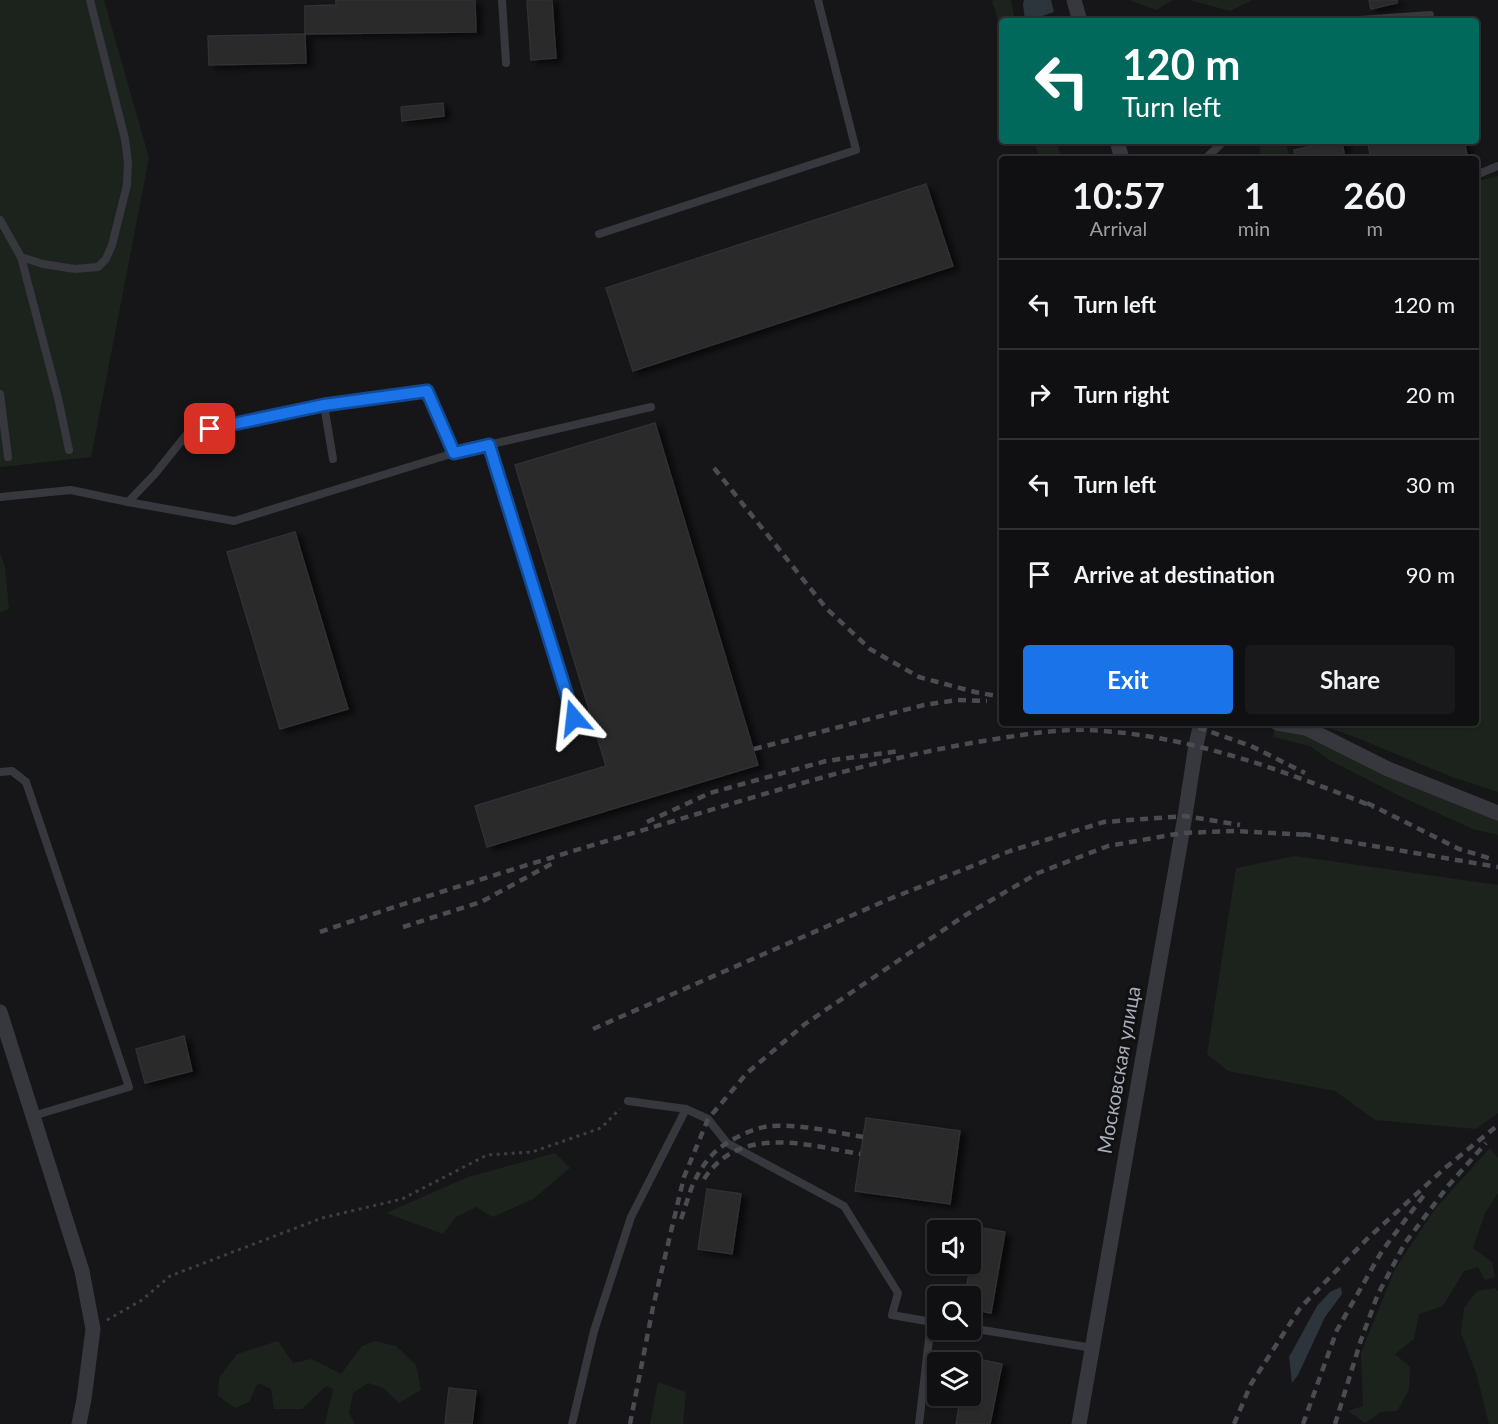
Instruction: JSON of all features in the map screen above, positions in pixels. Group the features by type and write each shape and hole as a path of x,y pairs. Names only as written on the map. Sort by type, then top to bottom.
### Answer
{"street":[{"path":"1074,0 1079,18"},
{"name":"Московская улица","path":"1079,1424 1200,726"},
{"path":"1294,726 1306,728 1388,768 1498,813"},
{"path":"0,1012 82,1271 93,1329 79,1424"}],"lane":[{"path":"21,257 43,264 75,269 98,267 106,259 112,245 127,185 128,162 125,139 90,0"},
{"path":"502,0 506,63"},
{"path":"599,234 856,150 819,0"},
{"path":"1401,18 1430,15"},
{"path":"1208,156 1221,144"},
{"path":"1479,174 1498,166"},
{"path":"0,220 21,257 58,398 69,450"},
{"path":"128,502 154,475 187,434 324,405 427,391 454,453"},
{"path":"0,394 8,457"},
{"path":"324,405 333,459"},
{"path":"0,497 71,490 234,521 454,453 651,407"},
{"path":"489,445 574,718"},
{"path":"0,772 12,771 26,782 129,1087 33,1116"},
{"path":"628,1101 686,1109 708,1119 727,1143 844,1206 898,1293 892,1315 927,1321"},
{"path":"572,1424 594,1332 631,1217 686,1109"},
{"path":"981,1330 1093,1348"},
{"path":"919,1424 931,1340"}],"path":[{"path":"93,1329 142,1300 170,1276 322,1218 402,1199 487,1155 532,1152 601,1128 628,1101"}],"shaded area":[{"path":"0,0 104,0 149,158 91,457 0,467"},
{"path":"1011,0 1014,18 999,18 999,23 992,1"},
{"path":"1024,0 1051,0 1054,12 1039,18 1025,18"},
{"path":"1129,0 1173,0 1156,10"},
{"path":"1189,0 1251,0 1251,1 1230,11"},
{"path":"1035,144 1058,144 1060,156 1039,156"},
{"path":"1259,144 1286,144 1288,156 1261,156"},
{"path":"1498,176 1498,792 1452,777 1323,726 1479,726 1479,181"},
{"path":"0,553 5,567 9,609 0,612"},
{"path":"1275,727 1299,732 1478,813 1498,819 1498,835 1473,829 1404,798 1329,760 1310,746 1273,737"},
{"path":"1295,856 1498,885 1498,1113 1476,1129 1375,1120 1335,1091 1228,1071 1207,1054 1236,868"},
{"path":"1490,1148 1498,1158 1498,1193 1485,1213 1473,1248 1492,1262 1495,1277 1485,1280 1478,1267 1464,1271 1443,1306 1419,1314 1414,1339 1395,1354 1410,1367 1409,1390 1397,1411 1381,1412 1365,1423 1348,1411 1363,1406 1361,1353 1395,1269 1435,1209"},
{"path":"555,1153 570,1168 533,1199 493,1217 476,1207 456,1217 443,1234 386,1213 468,1177"},
{"path":"1341,1287 1342,1294 1325,1317 1292,1383 1289,1357 1317,1306 1330,1292"},
{"path":"1495,1288 1498,1291 1498,1424 1489,1424 1477,1376 1461,1333 1464,1308 1477,1291"},
{"path":"278,1341 293,1363 312,1359 341,1374 362,1346 375,1341 396,1346 416,1365 421,1390 399,1403 383,1388 368,1383 353,1393 349,1413 355,1424 325,1424 333,1389 326,1386 302,1409 274,1409 271,1389 258,1383 249,1402 235,1408 218,1396 219,1378 237,1354"},
{"path":"658,1382 686,1392 683,1423 686,1424 650,1424"}],"building":[{"path":"336,0 475,0 476,32 305,34 305,6 336,5"},
{"path":"527,0 552,0 556,58 531,60"},
{"path":"1369,0 1397,0 1397,3 1371,9"},
{"path":"305,34 306,63 209,65 208,36"},
{"path":"443,103 444,116 402,121 401,107"},
{"path":"1321,144 1342,144 1344,156 1295,156 1294,150"},
{"path":"1368,144 1465,144 1467,156 1370,156"},
{"path":"926,184 953,266 633,371 606,288"},
{"path":"655,423 758,765 487,847 475,806 606,766 515,465"},
{"path":"295,532 348,709 280,729 227,552"},
{"path":"184,1036 192,1071 145,1083 136,1049"},
{"path":"866,1118 960,1131 950,1204 855,1191"},
{"path":"707,1189 741,1194 732,1254 698,1249"},
{"path":"981,1228 1005,1232 991,1313 981,1311 981,1286 967,1286 969,1274 981,1274"},
{"path":"981,1360 1002,1364 990,1424 956,1424 959,1406 981,1406"},
{"path":"449,1388 476,1391 472,1424 445,1424"}],"railway":[{"path":"714,468 826,608 870,649 919,677 999,696"},
{"path":"754,749 924,705 957,700 987,701"},
{"path":"1194,726 1251,746 1305,773"},
{"path":"320,932 522,867 825,777 893,759 1042,732 1089,730 1126,733 1199,747 1235,756 1374,807"},
{"path":"647,822 710,793 826,761 900,751"},
{"path":"1367,803 1459,849 1492,859"},
{"path":"593,1029 887,900 1010,851 1104,822 1185,816 1240,825"},
{"path":"630,1424 653,1307 684,1177 708,1119 747,1073 805,1024 964,916 1038,873 1108,846 1182,833 1235,831 1310,835"},
{"path":"1303,834 1498,867"},
{"path":"403,927 481,902 553,863"},
{"path":"1234,1424 1251,1384 1300,1308 1367,1239 1445,1168 1498,1125"},
{"path":"681,1219 693,1185 703,1166 719,1148 741,1135 764,1127 794,1126 863,1137"},
{"path":"704,1179 719,1162 736,1151 755,1145 776,1142 797,1143 860,1154"},
{"path":"1335,1424 1378,1294 1405,1243 1448,1186 1486,1143"},
{"path":"1303,1424 1337,1330 1382,1251 1424,1195"}],"route":[{"path":"210,429 324,405 427,391 454,453 489,445 574,718"}]}
